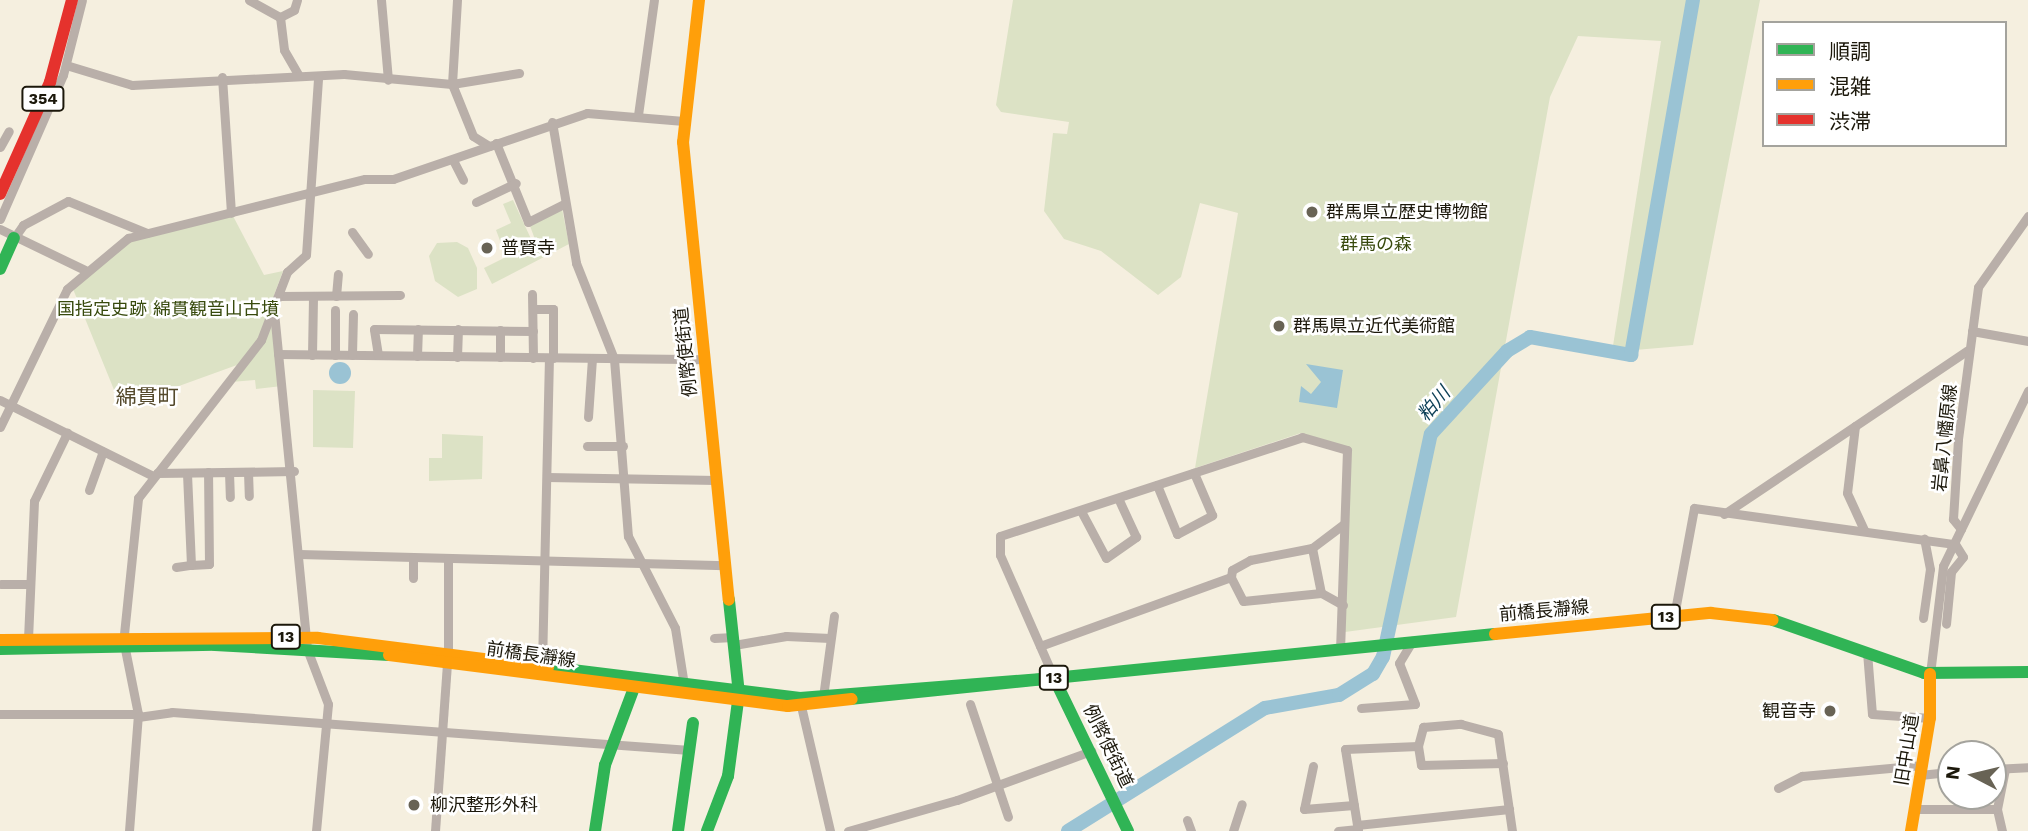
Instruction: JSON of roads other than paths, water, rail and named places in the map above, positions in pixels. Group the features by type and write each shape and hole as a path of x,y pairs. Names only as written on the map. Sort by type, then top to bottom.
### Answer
{"main road":[{"name":"354","path":"0,170 42,79 64,0"},
{"name":"354","path":"0,194 50,82 72,0"},
{"name":"例幣使街道","path":"699,0 684,121 716,480 739,698 728,776 707,831"},
{"path":"0,269 14,238"},
{"name":"前橋長瀞線","path":"447,657 634,688 802,706 1412,639 1674,616 1761,616 1930,674 2028,671"},
{"name":"前橋長瀞線","path":"0,649 124,639"},
{"name":"前橋長瀞線","path":"0,640 124,639 306,643 542,665 684,686 739,698 823,697 1054,678"},
{"name":"旧中山道","path":"1910,831 1930,718 1930,674"},
{"name":"例幣使街道","path":"1054,678 1128,831"},
{"path":"595,831 611,744 634,688"},
{"path":"678,831 693,723"}],"street":[{"path":"0,219 66,65 82,0"},
{"path":"249,0 280,17"},
{"path":"280,17 295,10 297,0"},
{"path":"381,0 388,80"},
{"path":"457,0 452,84 473,136 492,145 516,183 528,222 564,204"},
{"path":"638,116 654,0"},
{"path":"280,17 284,50 299,76"},
{"path":"66,65 132,85 222,77 299,76 452,84 519,73"},
{"path":"129,831 138,716 124,639 134,510 155,475 261,340 287,272 308,248 309,192 318,76"},
{"path":"222,77 231,213"},
{"path":"0,427 67,289 85,271 128,238 309,192 454,162 552,122 603,111 684,121"},
{"path":"552,122 576,263 614,359 623,446 628,536 675,628 684,686"},
{"path":"0,147 9,131"},
{"path":"454,162 463,180"},
{"path":"476,202 516,183"},
{"path":"14,238 23,225 68,201 147,233"},
{"name":"岩鼻八幡原線","path":"1961,529 1953,519 1967,351 1980,282 2028,216"},
{"path":"0,229 85,271"},
{"path":"352,232 368,254"},
{"path":"336,296 338,274"},
{"path":"532,294 533,358"},
{"path":"279,296 400,296"},
{"path":"312,355 313,296"},
{"path":"533,309 553,309 547,477 549,561 542,665"},
{"path":"335,310 335,355"},
{"path":"274,311 294,471 306,643 328,704 316,831"},
{"path":"352,355 353,314"},
{"path":"378,355 374,329 533,331"},
{"path":"417,356 418,329"},
{"path":"457,357 458,329"},
{"path":"500,330 500,357"},
{"path":"1972,331 2028,341"},
{"path":"1724,514 1967,351"},
{"path":"278,354 705,359"},
{"path":"588,417 592,359"},
{"path":"1930,674 1943,566 2028,391"},
{"path":"0,400 155,475 294,471"},
{"path":"1855,426 1847,493 1864,530"},
{"path":"28,639 34,501 67,433"},
{"path":"1054,678 995,540 1302,437 1347,450 1340,648"},
{"path":"587,446 623,446"},
{"path":"89,490 103,451"},
{"path":"176,568 209,564 208,472"},
{"path":"229,472 230,497"},
{"path":"248,472 249,496"},
{"path":"187,473 191,565"},
{"path":"1157,485 1177,534 1212,515 1194,473"},
{"path":"547,477 716,480"},
{"path":"1081,511 1106,558 1136,537 1118,498"},
{"path":"1674,616 1691,511 1864,530 1955,544 1963,557 1951,572 1946,624"},
{"path":"1343,605 1321,593 1251,603 1243,601 1231,578 1231,570 1250,560 1312,548 1344,524"},
{"path":"1923,618 1930,569 1924,539"},
{"path":"1312,548 1321,593"},
{"path":"299,554 642,565 725,565"},
{"path":"413,557 413,578"},
{"path":"435,831 447,657 448,558"},
{"path":"1040,646 1231,578"},
{"path":"1,584 30,584"},
{"path":"823,697 834,616"},
{"path":"714,638 733,641 786,636 830,638"},
{"path":"1361,708 1415,704 1399,663 1412,639"},
{"path":"1867,652 1872,714 1930,718"},
{"path":"970,704 1008,817"},
{"path":"802,706 830,831"},
{"path":"0,714 138,716 172,712 690,750"},
{"path":"1503,763 1421,765 1418,730 1426,726 1493,729 1503,763 1512,831"},
{"path":"1358,828 1345,749 1418,746"},
{"path":"848,831 998,786 1091,751"},
{"path":"1312,766 1304,809 1354,805"},
{"path":"2007,769 2028,767"},
{"path":"1777,788 1802,776 1937,771"},
{"path":"1233,831 1242,804"},
{"path":"1338,831 1509,809"},
{"path":"1915,809 1937,809"},
{"path":"1997,810 2002,831"},
{"path":"1187,820 1191,831"}],"water":[{"path":"340,362 348,365 351,373 348,381 340,384 332,381 329,373 332,365"},
{"path":"1306,364 1343,370 1337,408 1299,402 1301,386 1311,394 1321,382"}],"waterway":[{"name":"粕川","path":"1068,831 1265,708 1339,695 1373,674 1383,657 1431,434 1507,351 1530,337 1631,355 1693,0"}],"place":[{"name":"群馬県立歴史博物館","path":"1312,212"},
{"name":"普賢寺","path":"487,248"},
{"name":"群馬県立近代美術館","path":"1279,326"},
{"name":"観音寺","path":"1830,711"},
{"name":"柳沢整形外科","path":"414,805"}],"district":[{"name":"綿貫町","path":"147,397"}],"park label":[{"name":"群馬の森","path":"1376,244"},
{"name":"国指定史跡 綿貫観音山古墳","path":"168,309"}]}
